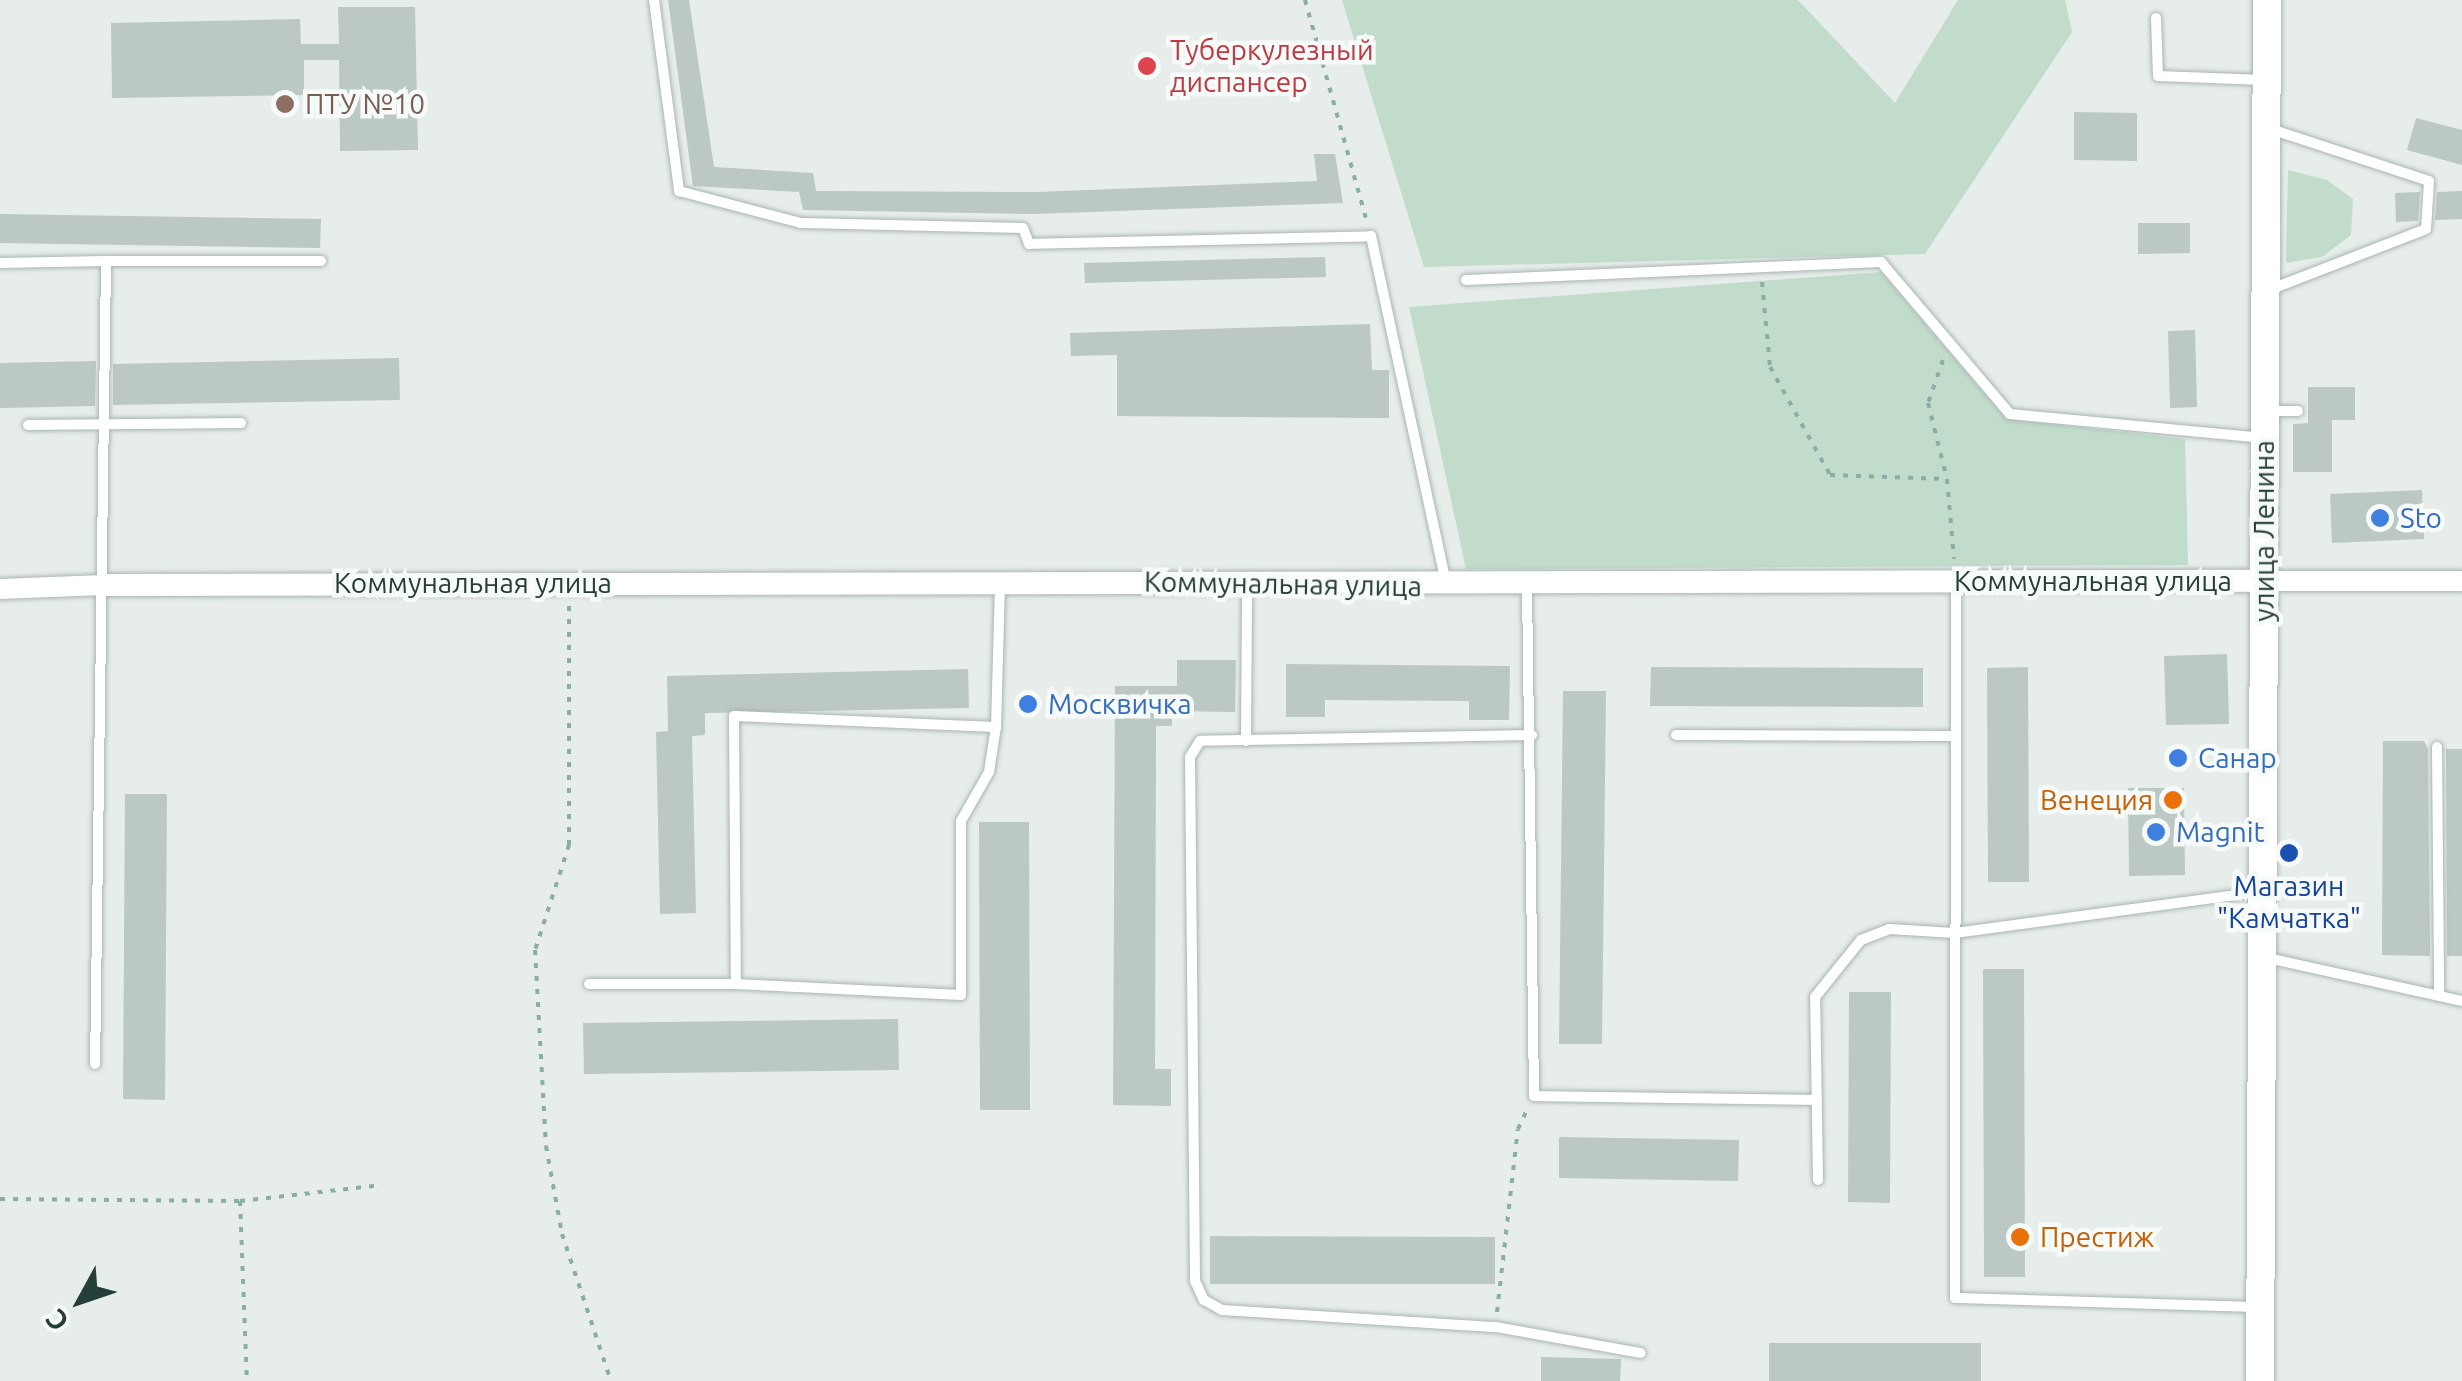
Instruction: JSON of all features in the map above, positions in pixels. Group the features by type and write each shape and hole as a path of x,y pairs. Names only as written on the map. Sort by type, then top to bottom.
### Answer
{"main road":[{"name":"улица Ленина","path":"2260,1381 2258,1063 2266,581 2267,0"}],"street":[{"name":"Коммунальная улица","path":"104,585 1000,580 1447,586 2462,581"},
{"path":"0,589 104,585"}],"lane":[{"path":"654,0 679,191 801,223 1022,228 1029,244 1371,236 1447,586"},
{"path":"2156,18 2158,76 2266,80"},
{"path":"2266,128 2429,182 2426,229 2268,291"},
{"path":"95,1064 106,261"},
{"path":"0,263 321,261"},
{"path":"1466,280 1881,262 2010,414 2265,424 2298,411"},
{"path":"28,425 242,423"},
{"path":"589,984 736,984 961,995 961,821 990,772 996,727 1000,580"},
{"path":"1956,582 1955,1298 2261,1307"},
{"path":"1246,740 1247,584"},
{"path":"1527,586 1534,1096 1816,1100"},
{"path":"736,984 734,716 996,727"},
{"path":"1532,734 1200,742 1190,757 1195,1281 1204,1300 1222,1310 1496,1327 1641,1354"},
{"path":"1676,735 1956,736"},
{"path":"2437,748 2439,996"},
{"path":"1818,1180 1815,997 1860,940 1889,929 1956,933 2260,892"},
{"path":"2259,956 2462,1001"}],"path":[{"path":"1305,0 1371,236"},
{"path":"1761,268 1770,367 1830,475 1946,479"},
{"path":"1952,346 1932,375 1928,403 1946,479 1956,582"},
{"path":"568,582 568,845 535,950 542,1087 562,1234 612,1381"},
{"path":"1496,1327 1518,1128 1534,1096"},
{"path":"0,1199 240,1201 382,1185"},
{"path":"240,1201 247,1381"}],"green space":[{"path":"1342,0 1798,0 1895,103 1958,0 2065,0 2072,32 1925,254 1424,267"},
{"path":"2288,170 2327,180 2353,199 2351,235 2322,257 2286,263"},
{"path":"1881,272 2006,419 2185,439 2188,565 1466,569 1409,307"}],"building":[{"path":"668,0 689,0 714,167 813,173 816,191 1037,192 1317,181 1314,154 1335,154 1343,203 1034,214 803,210 799,192 693,186"},
{"path":"338,7 415,7 418,150 340,151 339,60 304,60 304,95 112,98 111,23 300,19 301,44 339,44"},
{"path":"2074,112 2137,113 2137,161 2074,160"},
{"path":"2416,118 2462,130 2462,165 2407,150"},
{"path":"2462,191 2462,219 2435,220 2437,192"},
{"path":"2420,192 2418,221 2396,222 2395,193"},
{"path":"0,214 321,219 320,248 0,243"},
{"path":"2138,223 2190,223 2190,253 2138,254"},
{"path":"1325,257 1326,277 1085,283 1084,263"},
{"path":"1370,324 1372,370 1389,370 1389,418 1117,416 1117,355 1071,356 1070,333"},
{"path":"2195,330 2197,407 2170,408 2168,331"},
{"path":"399,358 400,400 113,405 113,364"},
{"path":"96,361 95,406 0,408 0,363"},
{"path":"2308,387 2355,387 2355,420 2332,420 2332,472 2293,472 2293,424 2308,423"},
{"path":"2422,490 2424,539 2332,543 2330,494"},
{"path":"2227,654 2229,724 2166,725 2164,656"},
{"path":"1177,660 1236,660 1235,712 1172,711 1172,726 1156,726 1155,1069 1171,1069 1171,1106 1113,1105 1115,686 1177,686"},
{"path":"1286,664 1510,666 1509,720 1469,720 1469,701 1325,700 1325,717 1286,717"},
{"path":"1651,667 1923,668 1923,707 1650,706"},
{"path":"2028,667 2029,882 1988,882 1987,668"},
{"path":"968,669 969,708 705,713 705,735 692,736 696,913 660,914 656,732 668,731 667,676"},
{"path":"1563,691 1606,691 1602,1044 1559,1044"},
{"path":"2383,741 2424,741 2428,749 2430,956 2382,955"},
{"path":"2446,749 2462,749 2462,956 2447,956"},
{"name":"Magnit","path":"2128,788 2184,788 2185,875 2129,876"},
{"path":"125,794 167,794 165,1100 123,1099"},
{"path":"979,822 1029,822 1030,1110 980,1110"},
{"path":"1983,969 2024,969 2025,1277 1984,1277"},
{"path":"1849,992 1891,992 1890,1203 1848,1202"},
{"path":"898,1019 899,1070 584,1074 583,1023"},
{"path":"1559,1137 1739,1140 1738,1181 1559,1178"},
{"path":"1210,1236 1495,1237 1495,1284 1210,1284"},
{"path":"1769,1343 1981,1343 1981,1381 1769,1381"},
{"path":"1541,1357 1621,1359 1620,1381 1541,1381"}],"place":[{"name":"Туберкулезный диспансер","path":"1147,66"},
{"name":"ПТУ №10","path":"285,104"},
{"name":"Sto","path":"2380,518"},
{"name":"Москвичка","path":"1028,704"},
{"name":"Санар","path":"2178,758"},
{"name":"Венеция","path":"2173,800"},
{"name":"Magnit","path":"2156,832"},
{"name":"Магазин \"Камчатка\"","path":"2289,853"},
{"name":"Престиж","path":"2020,1237"}]}
